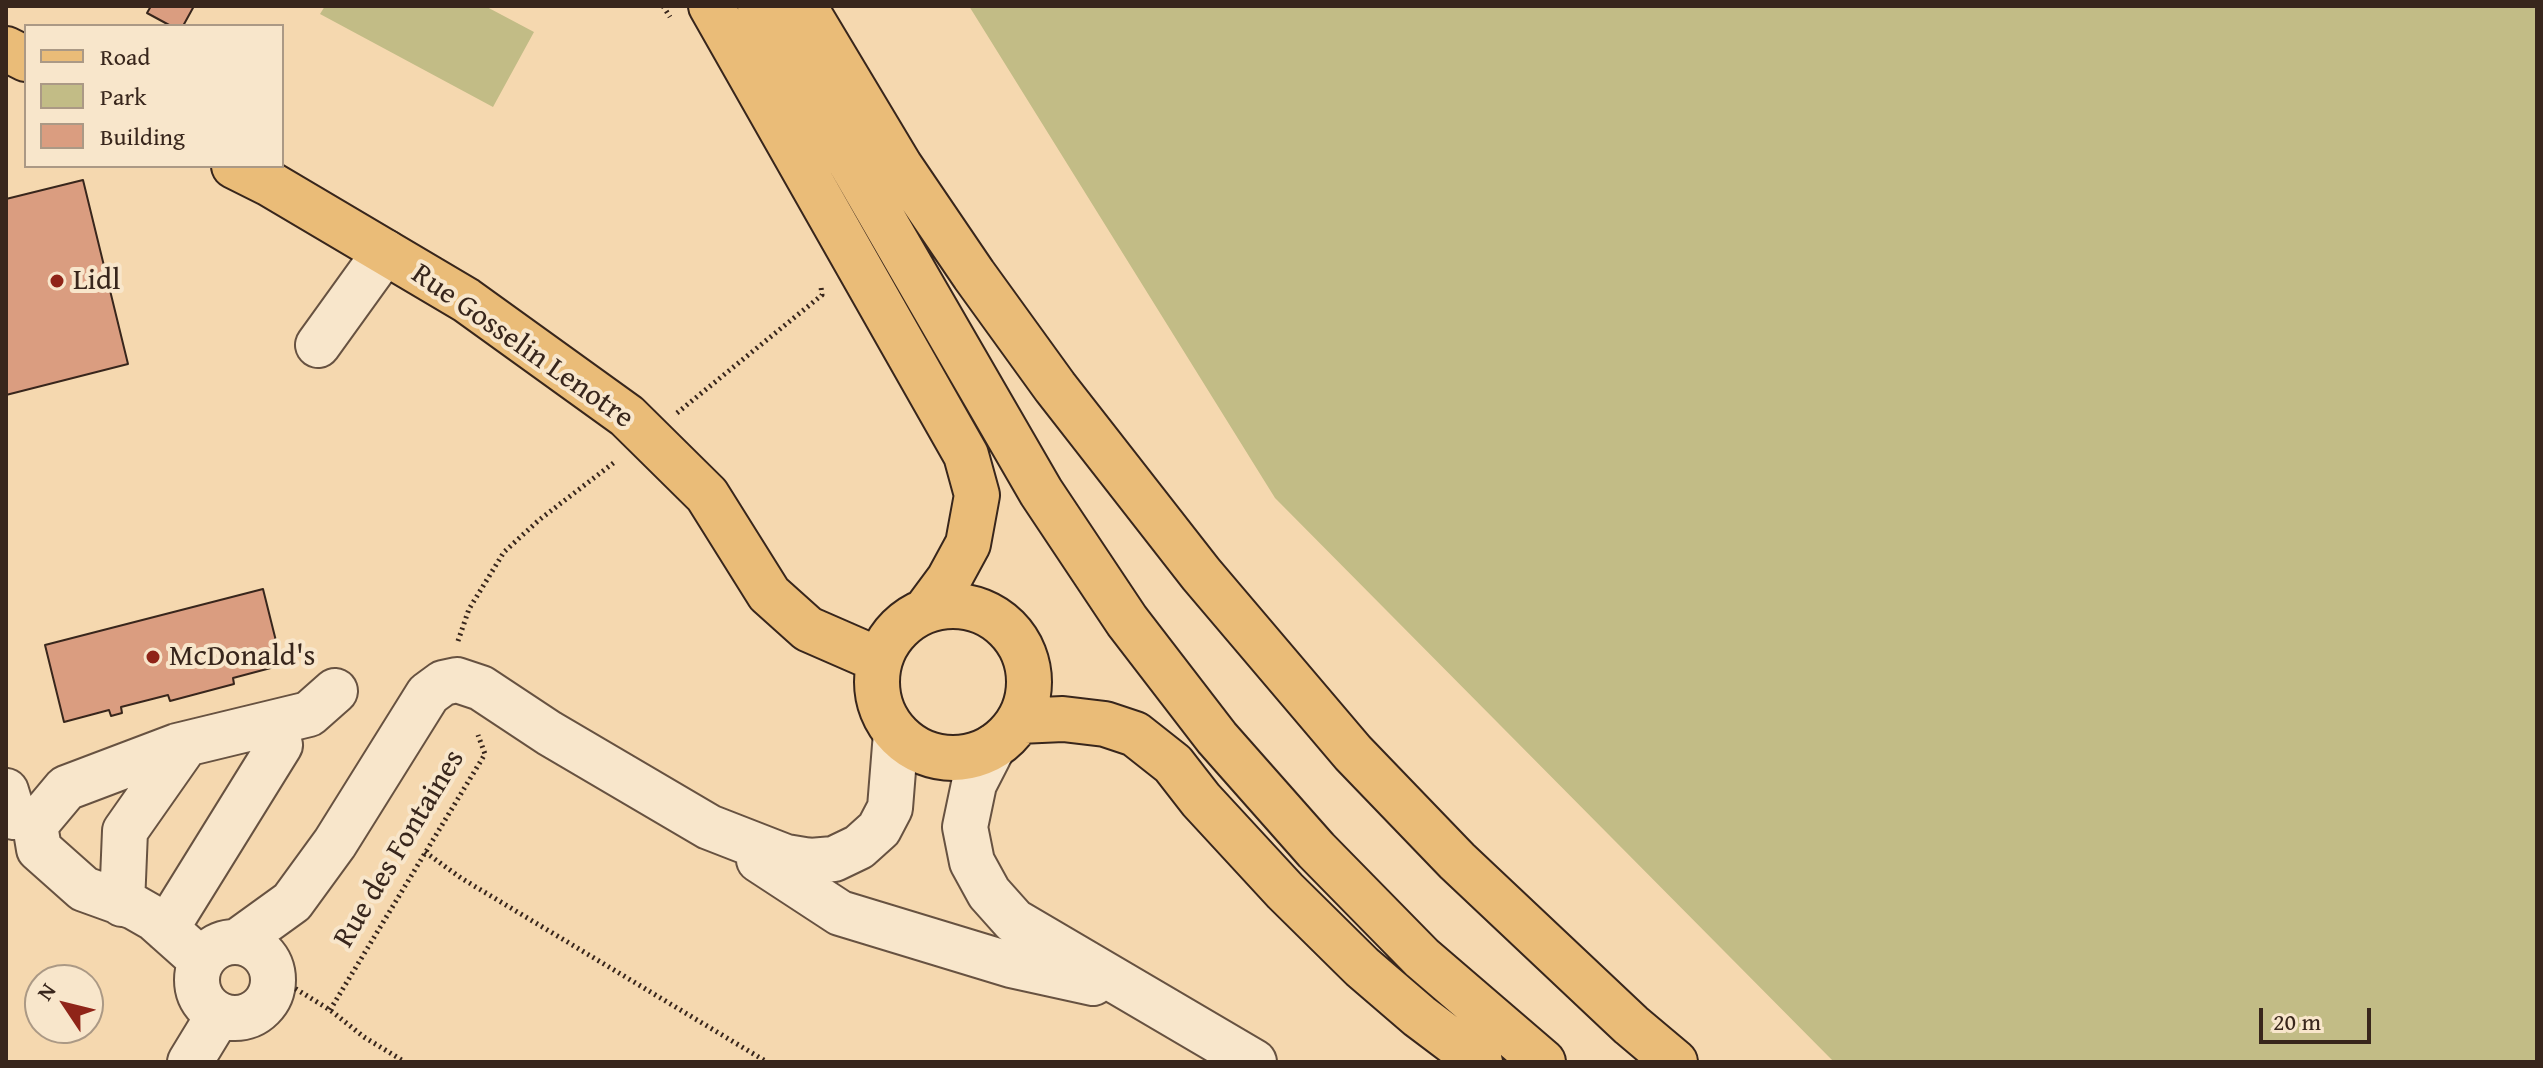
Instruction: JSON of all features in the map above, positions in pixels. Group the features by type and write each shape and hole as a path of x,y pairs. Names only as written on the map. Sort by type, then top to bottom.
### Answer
{"main road":[{"path":"760,6 1033,479 1127,621 1217,738 1316,850 1422,958 1543,1062"},
{"path":"804,6 900,166 974,275 1063,398 1201,574 1353,753 1457,861 1675,1062"},
{"path":"691,13 966,455 977,495 968,544 949,579 926,610"},
{"path":"6,49 24,58"},
{"name":"Rue Gosselin Lenotre","path":"238,168 466,300 627,416 707,495 769,594 808,629 879,660"},
{"path":"1006,734 1028,699 1029,675 1024,652 1012,633 994,617 973,608 949,605 926,610 906,622 890,639 879,660 876,686 882,711 896,733 921,751 952,759 974,756 1006,734 1063,719 1105,724 1135,734 1173,764 1201,800 1285,891 1362,967 1419,1016 1480,1062"}],"lane":[{"path":"318,345 385,252"},
{"path":"335,691 309,714 186,744 66,788 15,812 39,849 84,889 220,951 258,948 269,961 275,976 266,1004 244,1019 218,1016 202,1002 195,981 220,951 292,902 335,843 428,694 443,683 457,680 481,688 549,733 709,827 840,913 1011,965 1142,994"},
{"path":"141,914 280,745 274,724"},
{"path":"709,827 786,857 810,861 834,859 859,847 879,829 890,808 896,733"},
{"path":"1006,734 974,784 965,827 972,862 989,893 1014,921 1053,946 1142,994 1254,1062"},
{"path":"141,914 125,831 186,744"},
{"path":"190,1062 218,1016"}],"path":[{"path":"663,6 691,13"},
{"name":"Rue des Fontaines","path":"330,1010 485,754 457,680 457,644 469,609 504,552 539,520 648,437 822,295 821,282"},
{"path":"425,852 538,926 767,1062"},
{"path":"275,976 405,1062"}],"green space":[{"path":"325,6 485,6 534,32 493,107 320,14"},
{"path":"969,6 2537,6 2537,1062 1834,1062 1275,498"}],"building":[{"path":"151,6 194,6 184,24 167,24 147,13"},
{"name":"Lidl","path":"83,180 128,364 6,395 6,199"},
{"path":"263,589 282,665 233,678 234,684 170,701 168,695 121,707 122,713 111,716 109,710 64,722 45,645"}],"place":[{"name":"Lidl","path":"57,281"},
{"name":"McDonald's","path":"153,657"}]}
